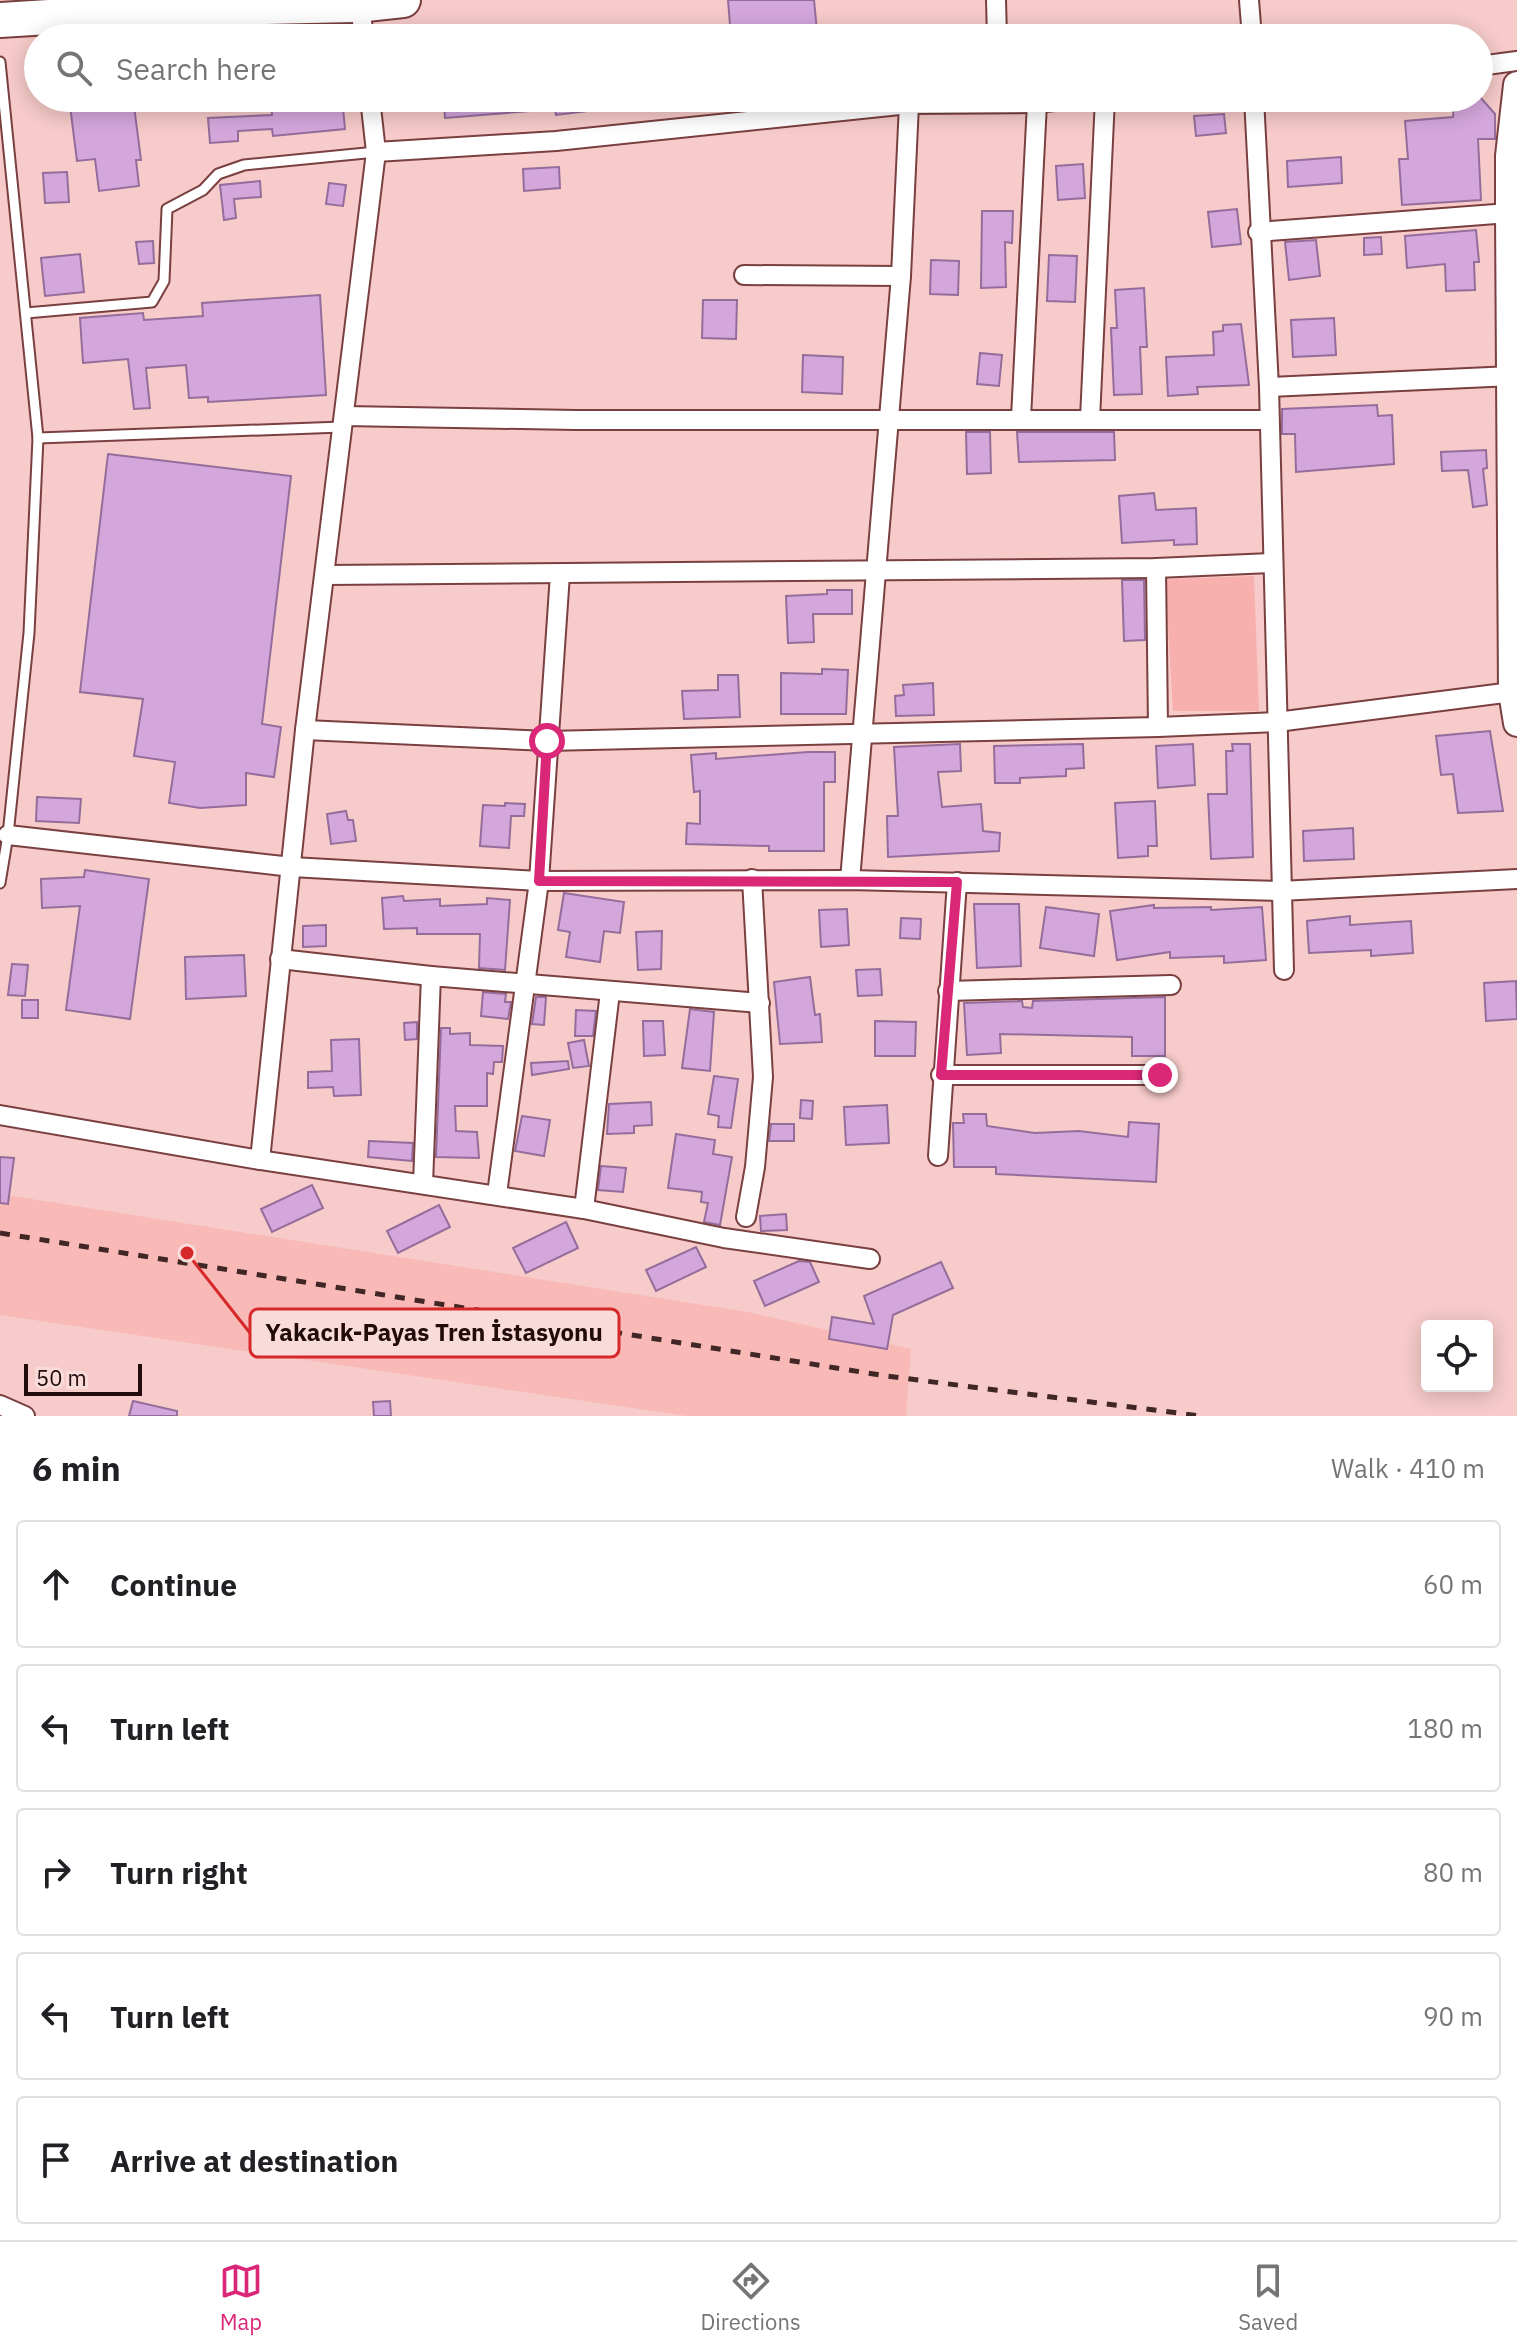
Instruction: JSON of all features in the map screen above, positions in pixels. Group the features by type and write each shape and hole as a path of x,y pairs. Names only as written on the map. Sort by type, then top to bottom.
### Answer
{"highway":[{"path":"0,20 179,9 359,9 403,0"}],"street":[{"path":"996,0 997,24"},
{"path":"1249,0 1251,24"},
{"path":"1493,64 1517,61"},
{"path":"1517,85 1509,156 1514,292 1512,692 1517,723"},
{"path":"260,1160 305,730 376,152 372,112"},
{"path":"376,152 556,141 833,112"},
{"path":"850,880 901,276 909,112"},
{"path":"1021,418 1037,112"},
{"path":"1090,419 1104,112"},
{"path":"1254,112 1258,232 1269,387 1271,563 1284,970"},
{"path":"1258,232 1509,213"},
{"path":"744,275 901,276"},
{"path":"1269,387 1512,376"},
{"path":"344,421 1268,420"},
{"path":"325,575 1156,568 1271,563"},
{"path":"1156,568 1158,727"},
{"path":"497,1194 539,881 560,574"},
{"path":"305,730 547,741 1158,727 1277,722 1512,692"},
{"path":"8,835 292,867 539,881 850,880 1280,891 1517,879"},
{"path":"746,1217 755,1167 763,1077 752,879"},
{"path":"938,1156 941,1075 957,882"},
{"path":"280,959 526,985 760,1003"},
{"path":"423,1184 431,976"},
{"path":"948,991 1171,985"},
{"path":"584,1209 610,992"},
{"path":"941,1075 1160,1075"},
{"path":"0,1115 260,1160 497,1194 724,1238 870,1259"},
{"path":"0,1405 25,1416"}],"lane":[{"path":"0,62 38,438 29,633 8,835 0,883"},
{"path":"26,313 152,302 164,281 167,209 203,190 218,174 244,165 376,152"},
{"path":"38,438 344,421"}],"shaded area":[{"path":"1254,576 1259,711 1173,711 1165,579"},
{"path":"0,1194 748,1312 911,1349 906,1416 687,1416 0,1315"}],"building":[{"path":"728,0 814,0 816,24 730,24"},
{"path":"71,112 135,112 141,160 136,160 139,186 99,191 95,159 77,161"},
{"path":"272,112 343,112 345,129 273,136 272,129 238,131 238,141 210,143 208,118 272,115"},
{"path":"445,112 518,112 445,118"},
{"path":"1453,112 1495,114 1495,139 1478,139 1481,200 1402,205 1399,159 1408,159 1405,121 1453,117"},
{"path":"1224,114 1226,133 1196,136 1194,116"},
{"path":"1341,157 1342,183 1288,187 1287,161"},
{"path":"1083,164 1085,198 1058,200 1056,166"},
{"path":"559,167 560,188 524,191 523,169"},
{"path":"67,172 69,202 45,203 43,173"},
{"path":"260,181 261,197 234,199 236,218 224,220 220,185"},
{"path":"329,183 346,185 343,206 326,204"},
{"path":"1237,209 1241,244 1212,247 1208,212"},
{"path":"982,211 1013,211 1012,243 1005,242 1006,287 981,288"},
{"path":"1476,230 1479,262 1474,262 1475,290 1446,291 1445,264 1407,268 1405,236"},
{"path":"1381,237 1382,254 1364,255 1364,238"},
{"path":"1316,240 1320,276 1289,280 1285,242"},
{"path":"153,241 154,263 139,264 136,242"},
{"path":"80,254 84,292 45,296 41,258"},
{"path":"1049,255 1077,256 1075,302 1047,301"},
{"path":"931,260 959,261 958,295 930,294"},
{"path":"1144,288 1147,347 1140,347 1142,394 1114,395 1111,328 1117,328 1115,290"},
{"path":"320,295 326,395 208,402 208,397 189,398 186,365 146,368 150,408 134,409 128,359 83,363 80,318 143,313 144,320 203,316 202,303"},
{"path":"703,300 737,300 736,339 702,338"},
{"path":"1334,318 1336,355 1293,357 1291,320"},
{"path":"1241,324 1249,385 1197,387 1198,394 1168,396 1166,357 1214,355 1213,332 1223,331 1223,325"},
{"path":"980,353 1002,355 999,386 977,384"},
{"path":"803,355 843,357 842,394 802,392"},
{"path":"1377,405 1378,416 1392,415 1394,464 1296,472 1295,434 1282,434 1282,409"},
{"path":"966,432 990,432 991,473 967,474"},
{"path":"1017,432 1114,432 1115,460 1019,462"},
{"path":"1486,450 1487,468 1483,469 1487,505 1473,507 1468,470 1442,471 1441,452"},
{"path":"108,454 291,476 262,724 281,727 274,777 246,773 246,805 200,808 169,803 175,762 134,756 143,699 80,692"},
{"path":"1154,493 1156,510 1196,508 1197,544 1174,545 1174,540 1122,543 1119,496"},
{"path":"1122,580 1144,580 1145,640 1124,641"},
{"path":"827,590 852,590 852,614 813,614 814,642 788,643 786,596 827,594"},
{"path":"822,669 848,670 846,714 781,714 781,673 822,674"},
{"path":"718,675 738,675 740,717 684,719 682,691 718,690"},
{"path":"933,683 934,715 896,716 895,696 904,695 903,685"},
{"path":"1490,731 1503,811 1458,813 1453,774 1441,775 1436,736"},
{"path":"960,744 961,771 938,772 942,807 981,804 983,831 1000,833 999,851 888,857 887,816 898,816 894,747"},
{"path":"1083,744 1084,768 1066,769 1066,776 1020,778 1020,783 995,783 994,746"},
{"path":"1193,744 1195,785 1158,788 1156,746"},
{"path":"1232,744 1250,744 1253,857 1211,859 1208,794 1227,794 1226,751 1233,751"},
{"path":"835,752 835,782 824,782 824,851 769,851 769,846 686,844 687,823 700,824 700,791 694,792 691,755 716,753 716,759"},
{"path":"37,797 81,799 79,823 36,821"},
{"path":"1155,801 1157,846 1148,846 1148,856 1118,858 1115,803"},
{"path":"505,803 525,804 524,816 511,816 509,848 480,846 483,805 505,806"},
{"path":"346,811 348,820 353,820 356,841 331,844 327,814"},
{"path":"1353,828 1354,859 1304,861 1303,831"},
{"path":"85,870 149,879 130,1019 66,1010 80,906 42,908 41,879 84,877"},
{"path":"564,893 624,902 620,933 604,931 600,962 566,957 570,932 558,930"},
{"path":"403,896 404,901 440,899 440,906 487,904 487,898 510,900 505,970 479,968 480,934 417,934 417,928 384,929 382,898"},
{"path":"974,904 1019,904 1021,966 977,968"},
{"path":"1154,905 1154,908 1211,907 1211,910 1262,907 1266,960 1224,963 1224,956 1170,958 1170,952 1117,960 1110,911"},
{"path":"1046,907 1099,914 1094,956 1040,948"},
{"path":"847,909 849,945 821,947 819,910"},
{"path":"1350,916 1350,925 1411,921 1413,953 1371,956 1371,950 1309,953 1307,921"},
{"path":"901,918 921,919 920,939 900,938"},
{"path":"326,925 326,946 303,947 303,926"},
{"path":"662,931 661,969 638,970 636,932"},
{"path":"244,955 246,996 186,999 185,957"},
{"path":"12,964 28,965 25,996 8,995"},
{"path":"880,969 882,995 858,996 856,970"},
{"path":"810,977 815,1015 820,1014 822,1042 780,1044 774,982"},
{"path":"1516,981 1517,1019 1486,1021 1484,983"},
{"path":"483,992 506,994 505,1002 511,1002 508,1019 481,1016"},
{"path":"536,997 546,997 544,1025 532,1024"},
{"path":"1165,997 1165,1056 1132,1056 1132,1037 1000,1034 1001,1053 967,1055 964,1003 1022,1001 1023,1007 1032,1008 1033,1001"},
{"path":"22,1000 38,1000 38,1018 22,1018"},
{"path":"690,1009 714,1012 710,1071 682,1068"},
{"path":"576,1010 596,1011 593,1036 575,1036"},
{"path":"643,1021 663,1021 665,1055 644,1056"},
{"path":"875,1021 916,1022 915,1056 875,1056"},
{"path":"417,1022 417,1039 405,1040 404,1023"},
{"path":"441,1028 450,1028 450,1034 470,1033 470,1045 503,1046 502,1062 494,1062 493,1074 487,1073 487,1106 455,1106 456,1131 477,1132 479,1158 436,1157"},
{"path":"359,1039 361,1095 334,1096 333,1087 308,1088 308,1072 332,1071 331,1040"},
{"path":"584,1040 589,1066 573,1068 568,1043"},
{"path":"568,1061 569,1069 532,1075 531,1063"},
{"path":"714,1076 738,1079 731,1128 718,1127 719,1116 708,1114"},
{"path":"801,1100 813,1101 812,1119 800,1118"},
{"path":"651,1102 652,1125 634,1126 634,1133 607,1134 609,1104"},
{"path":"887,1105 889,1143 846,1145 844,1107"},
{"path":"963,1114 986,1114 987,1126 1035,1133 1079,1131 1128,1137 1129,1122 1159,1124 1156,1182 996,1174 996,1167 954,1167 953,1123 964,1123"},
{"path":"522,1116 550,1120 544,1156 515,1151"},
{"path":"771,1124 794,1124 794,1141 769,1141"},
{"path":"676,1134 715,1140 713,1154 732,1157 720,1225 704,1222 708,1203 701,1202 702,1192 668,1188"},
{"path":"369,1141 413,1143 412,1161 368,1157"},
{"path":"0,1157 14,1158 8,1204 0,1203"},
{"path":"601,1166 626,1168 623,1192 598,1190"},
{"path":"312,1185 323,1208 272,1232 261,1209"},
{"path":"439,1205 450,1227 398,1253 387,1231"},
{"path":"786,1214 787,1230 761,1231 760,1216"},
{"path":"566,1222 578,1248 526,1273 513,1248"},
{"path":"696,1247 706,1267 656,1291 646,1270"},
{"path":"799,1261 810,1262 819,1282 765,1306 754,1281"},
{"path":"941,1262 953,1288 893,1315 887,1349 829,1339 832,1317 874,1324 864,1296"},
{"path":"133,1401 177,1411 177,1416 129,1416"},
{"path":"390,1401 391,1416 374,1416 373,1402"}],"railway":[{"path":"0,1233 886,1376 1201,1416"}],"place":[{"name":"Yakacık-Payas Tren İstasyonu","path":"187,1253"}],"route":[{"path":"547,741 539,881 752,879 957,882 941,1075 1160,1075"}]}
